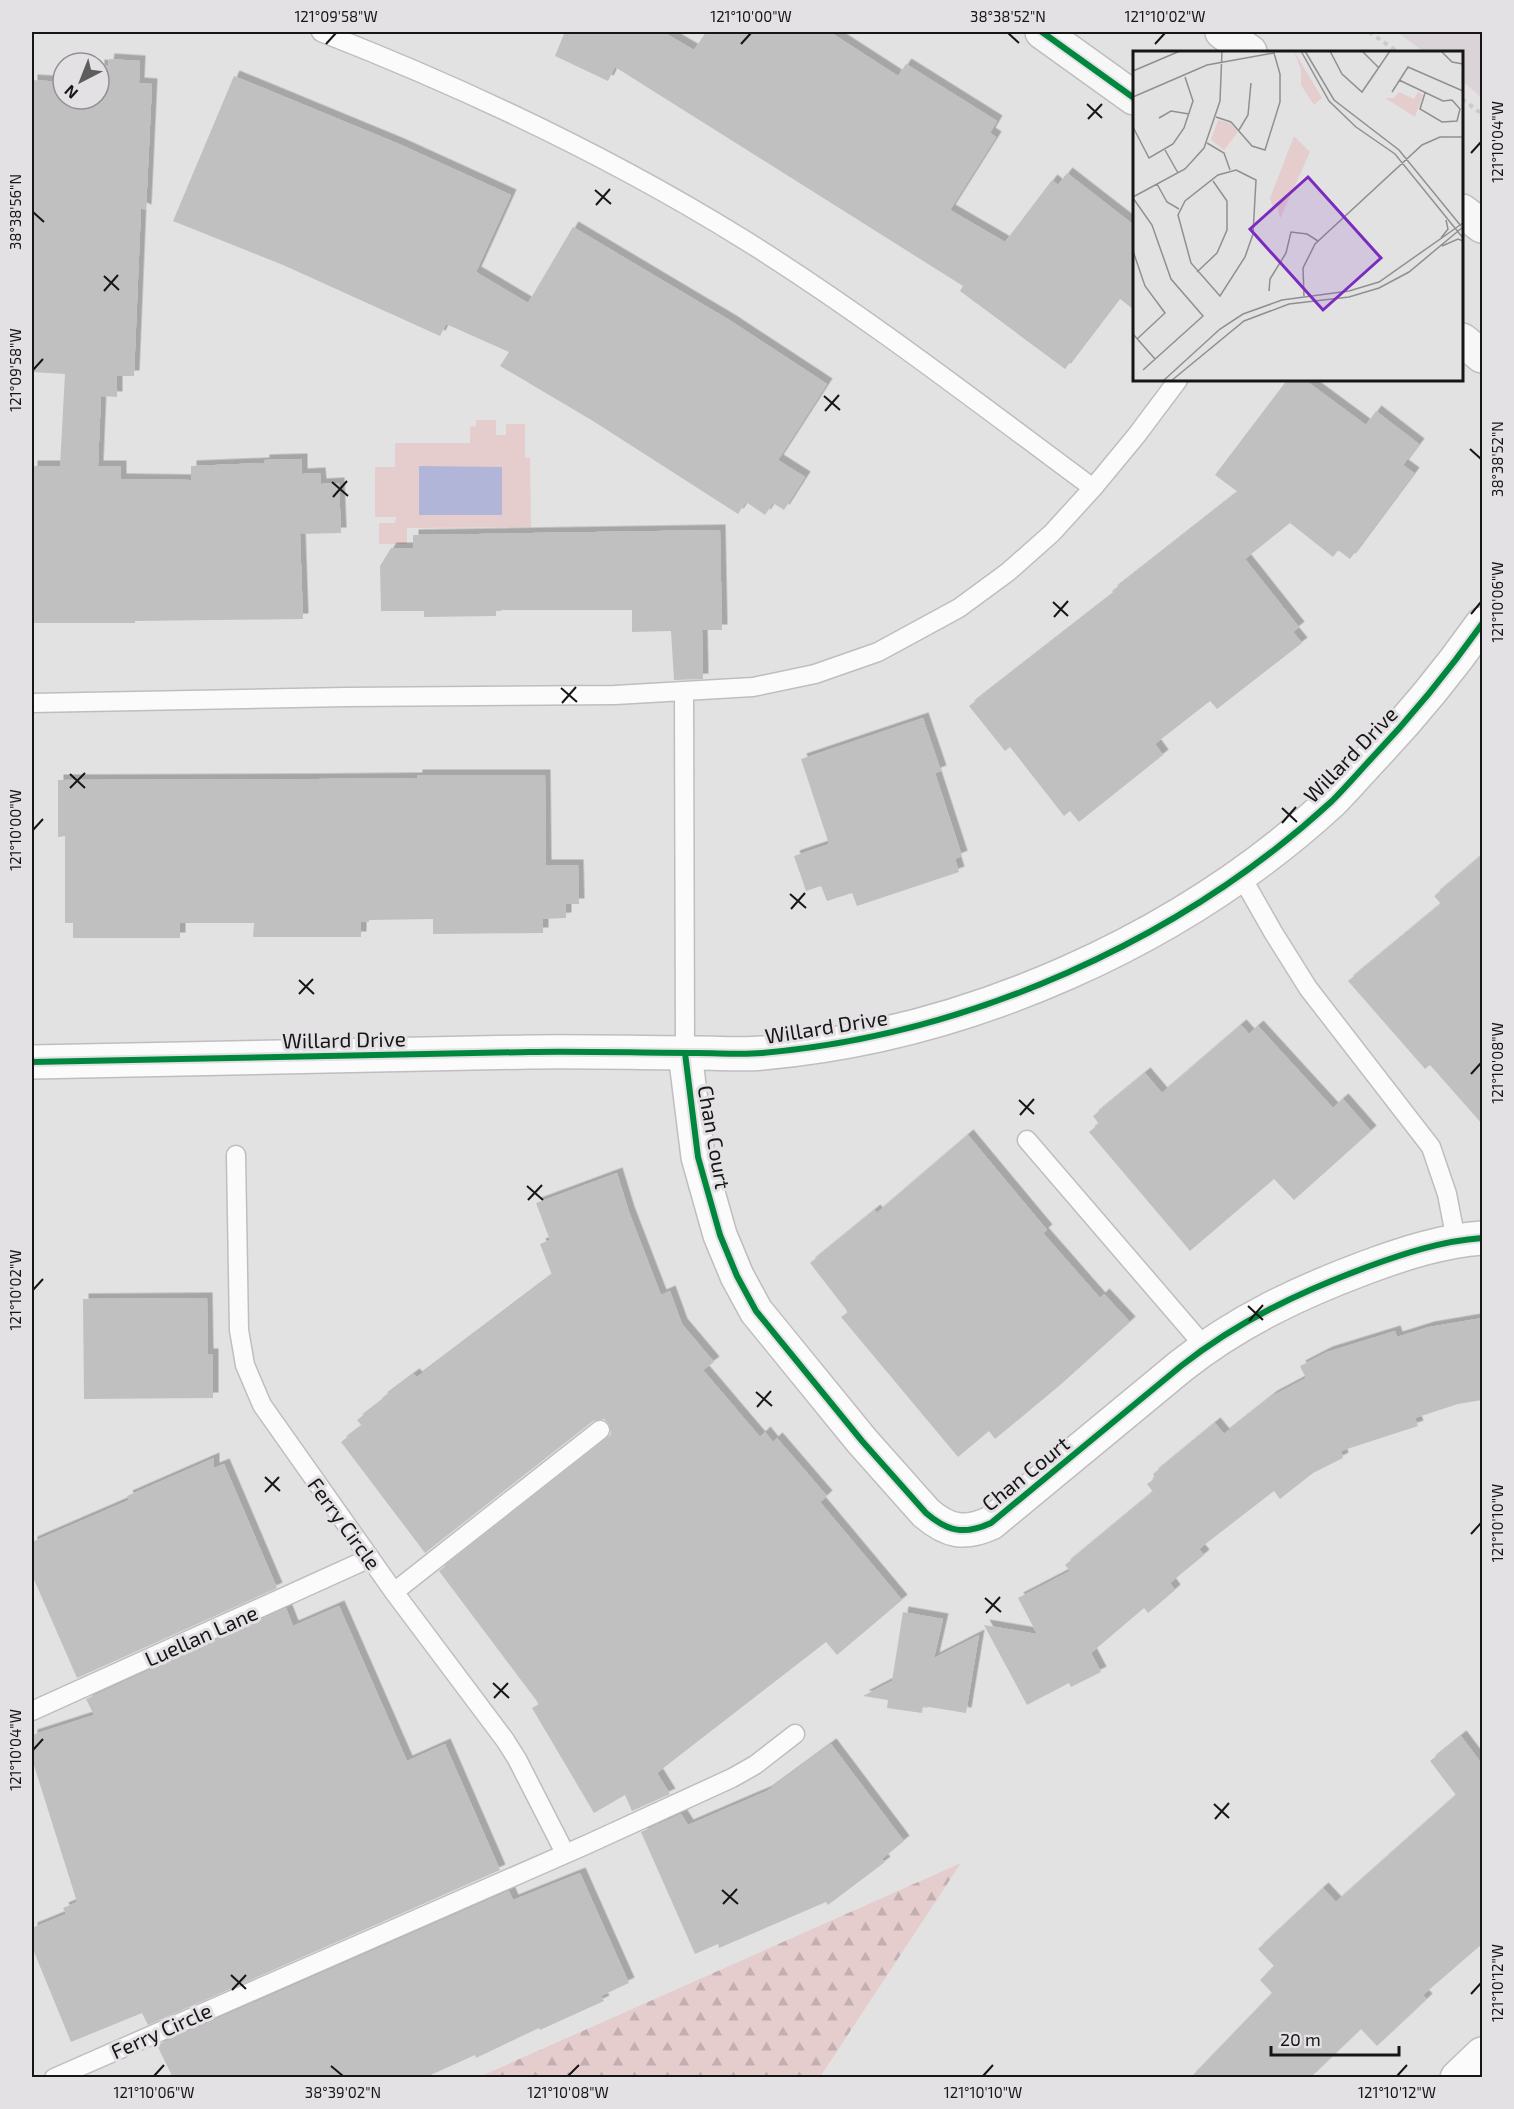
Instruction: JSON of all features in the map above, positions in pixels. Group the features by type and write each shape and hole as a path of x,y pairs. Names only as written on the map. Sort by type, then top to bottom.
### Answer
{"main road":[{"path":"1042,32 1133,97"},
{"path":"1222,32 1249,51"},
{"path":"1463,212 1482,226"},
{"path":"1463,342 1482,356"}],"street":[{"name":"Willard Drive","path":"32,1062 530,1052 758,1054 853,1042 980,1007 1108,955 1255,865 1333,800 1442,679 1482,624"},
{"name":"Chan Court","path":"685,1053 698,1157 720,1235 737,1276 756,1311 862,1441 926,1513 938,1522 962,1531 977,1529 991,1523 1205,1347 1268,1310 1307,1289 1385,1260 1469,1239"},
{"path":"1458,2078 1482,2054"}],"lane":[{"path":"321,32 403,64 509,112 596,154 708,218 896,341 1093,488"},
{"path":"32,703 615,695 764,685 815,674 878,652 959,608 1008,572 1052,533 1093,488 1177,381"},
{"path":"684,692 685,1053"},
{"path":"1240,874 1308,988 1431,1147 1447,1194 1469,1239"},
{"path":"1027,1140 1205,1347"},
{"name":"Ferry Circle","path":"236,1155 238,1316 245,1365 262,1406 394,1592 505,1740 517,1758 565,1853"},
{"path":"394,1592 600,1430"},
{"name":"Luellan Lane","path":"32,1711 370,1558"},
{"name":"Ferry Circle","path":"54,2078 732,1779 755,1765 795,1734"}],"path":[{"path":"1370,32 1397,51"},
{"path":"1463,100 1482,114"}],"shaded area":[{"path":"1397,32 1482,32 1482,98 1463,82 1463,51 1423,51"}],"green space":[{"path":"476,420 496,420 496,435 506,435 506,424 525,424 525,457 530,458 531,527 407,528 407,544 379,544 379,523 395,523 396,517 375,517 375,467 395,467 395,443 470,443 470,427 476,426"},
{"path":"961,1863 820,2077 479,2077"}],"water":[{"path":"419,466 502,467 502,515 419,515"}],"building":[{"path":"559,32 663,32 694,50 706,32 830,32 898,76 906,64 997,121 990,133 996,137 950,210 1005,242 1052,180 1058,185 1067,173 1133,224 1133,309 1119,298 1065,369 960,291 963,286 615,67 608,81 555,56 564,34"},
{"path":"111,59 140,61 139,83 152,84 146,210 141,208 134,376 117,376 117,397 101,396 98,466 121,466 121,479 191,480 191,466 302,459 302,474 320,473 321,484 339,483 341,533 300,534 303,619 32,623 32,466 60,466 65,374 32,372 32,80 51,81 51,111 111,111"},
{"path":"234,76 399,144 511,195 476,272 528,303 573,227 731,321 827,384 778,460 805,477 784,510 773,503 765,515 746,502 738,514 593,421 500,366 509,352 446,324 440,336 283,265 173,221"},
{"path":"1286,381 1306,381 1366,425 1376,411 1419,444 1403,465 1414,473 1350,559 1338,550 1333,557 1290,523 1245,559 1299,627 1293,632 1302,643 1217,709 1210,701 1155,744 1163,755 1079,822 1070,811 1064,816 1010,747 1005,751 969,706 1114,593 1112,591 1238,492 1215,475"},
{"path":"720,530 722,630 702,630 703,679 674,680 671,631 632,632 632,610 496,610 496,616 424,617 424,611 381,611 380,566 391,548 413,548 413,535"},
{"path":"923,718 941,771 935,773 962,856 955,859 959,872 857,906 852,893 827,901 821,886 806,891 794,856 829,844 801,759"},
{"path":"417,775 545,775 546,865 578,865 579,904 566,904 566,918 543,919 543,933 433,934 433,919 361,922 361,937 253,937 254,923 180,923 180,938 73,938 73,923 65,923 65,836 58,837 58,780 417,778"},
{"path":"1482,855 1482,1124 1430,1065 1425,1069 1348,981 1441,904 1434,896"},
{"path":"1241,1025 1249,1034 1258,1026 1333,1108 1343,1099 1371,1131 1294,1200 1274,1179 1190,1251 1089,1132 1099,1124 1093,1116 1145,1073 1162,1093"},
{"path":"968,1135 1047,1230 1043,1233 1100,1298 1104,1294 1130,1322 1059,1386 995,1439 989,1431 958,1457 841,1317 848,1312 810,1263 875,1210 877,1213"},
{"path":"617,1173 629,1212 661,1295 670,1291 682,1324 714,1362 703,1370 760,1437 765,1432 773,1442 777,1438 827,1496 820,1502 902,1600 837,1655 826,1642 657,1773 670,1794 632,1811 625,1795 594,1813 532,1708 539,1704 439,1571 607,1439 611,1434 609,1424 604,1419 593,1421 425,1553 341,1442 362,1426 357,1420 383,1400 382,1398 414,1374 417,1377 552,1275 540,1244 550,1240 536,1203"},
{"path":"207,1298 208,1354 213,1354 213,1398 84,1399 83,1299"},
{"path":"1482,1318 1482,1400 1458,1404 1415,1418 1418,1426 1341,1451 1343,1458 1313,1473 1280,1499 1274,1491 1199,1549 1204,1555 1170,1583 1175,1590 1148,1613 1144,1608 1091,1653 1101,1672 1071,1687 1069,1683 1027,1705 984,1625 1037,1634 1018,1598 1070,1571 1065,1565 1153,1492 1147,1484 1155,1478 1153,1474 1215,1423 1224,1434 1272,1396 1306,1378 1300,1366 1327,1352 1395,1331 1397,1337 1429,1327"},
{"path":"214,1458 214,1468 224,1464 277,1588 77,1678 32,1575 32,1542 129,1500 127,1496"},
{"path":"339,1606 407,1761 445,1744 500,1870 148,2025 142,2013 71,2042 32,1947 32,1928 66,1914 63,1908 77,1902 32,1759 32,1735 94,1715 86,1699 286,1608 293,1626"},
{"path":"903,1612 943,1619 934,1658 979,1635 966,1713 923,1706 922,1713 887,1708 888,1700 863,1696 892,1681"},
{"path":"1461,1736 1482,1764 1482,1944 1423,1995 1427,1999 1377,2046 1361,2029 1310,2078 1190,2078 1272,1993 1260,1980 1274,1966 1258,1949 1323,1888 1336,1902 1456,1795 1430,1761"},
{"path":"831,1744 904,1841 882,1859 885,1862 828,1905 826,1902 719,1948 718,1944 695,1954 641,1832 681,1814 688,1825 767,1791"},
{"path":"580,1873 629,1983 601,1996 604,2001 476,2058 475,2055 424,2078 173,2078 157,2045 509,1891 513,1900"}],"cycle path":[{"path":"1042,32 1133,97"},
{"path":"32,1062 529,1052 754,1054 839,1043 917,1026 993,1002 1067,973 1139,938 1208,897 1272,851 1332,801 1429,694 1482,624"},
{"path":"685,1053 698,1157 720,1235 737,1276 756,1311 862,1441 926,1513 949,1528 957,1530 973,1529 991,1523 1181,1366 1247,1321 1294,1297 1381,1262 1438,1245 1482,1238"}]}
